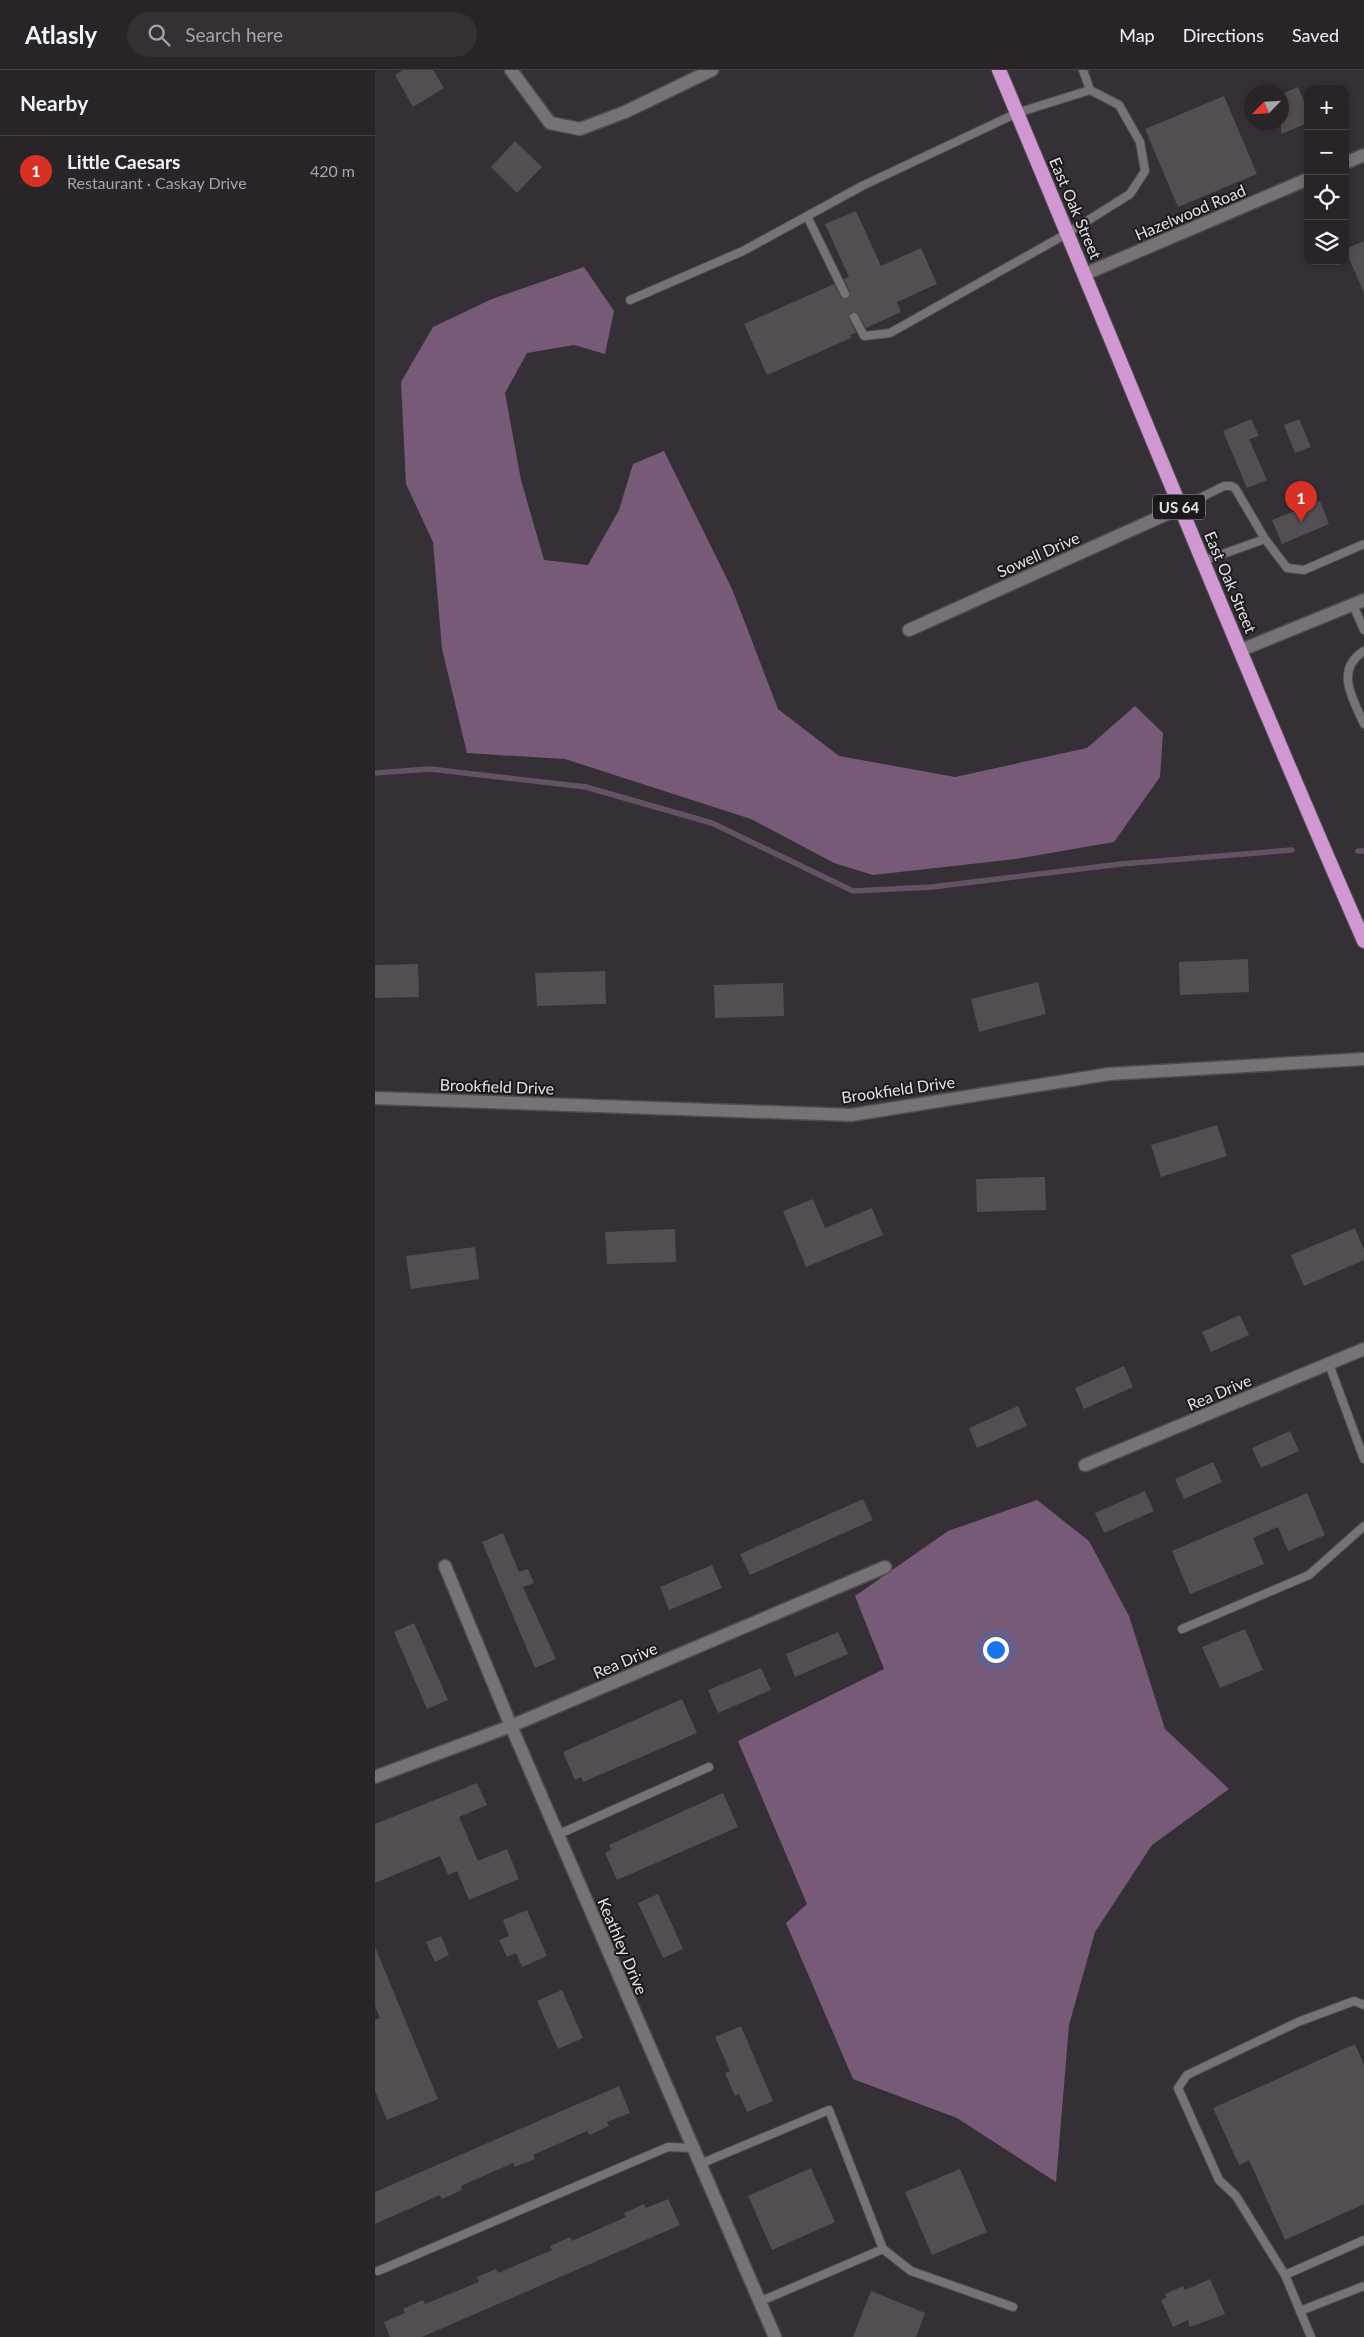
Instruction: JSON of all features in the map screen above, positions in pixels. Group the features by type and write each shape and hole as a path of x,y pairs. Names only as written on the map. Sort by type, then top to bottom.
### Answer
{"highway":[{"name":"East Oak Street","path":"999,70 1085,274 1180,508 1364,941"}],"street":[{"path":"511,70 550,123 580,129 625,112 712,70"},
{"path":"1349,161 1364,155"},
{"name":"Hazelwood Road","path":"1085,274 1304,181"},
{"name":"Sowell Drive","path":"909,630 1180,508"},
{"path":"1241,650 1358,603"},
{"name":"Brookfield Drive","path":"375,1098 851,1115 1109,1074 1364,1059"},
{"name":"Rea Drive","path":"1085,1466 1364,1349"},
{"name":"Keathley Drive","path":"445,1566 557,1835 774,2337"},
{"name":"Rea Drive","path":"375,1777 511,1726 885,1567"}],"lane":[{"path":"854,317 864,336 890,333 1068,234 1130,194 1145,171 1141,142 1119,105 1090,90 1083,70"},
{"path":"630,300 743,251 862,186 1017,113 1090,90"},
{"path":"807,216 845,294"},
{"path":"1180,508 1224,486 1235,488 1265,540 1287,568 1304,570 1364,544"},
{"path":"1203,561 1265,540"},
{"path":"1358,603 1364,630"},
{"path":"1364,651 1351,662 1347,673 1349,689 1364,724"},
{"path":"1329,1364 1364,1459"},
{"path":"1182,1629 1309,1576 1364,1526"},
{"path":"557,1835 709,1767"},
{"path":"1311,2337 1285,2275 1236,2196 1219,2180 1178,2088 1187,2075 1298,2022 1354,2001 1364,2005"},
{"path":"700,2164 829,2110 883,2249 911,2271 1013,2307"},
{"path":"378,2271 668,2148 693,2148"},
{"path":"1285,2275 1364,2240"},
{"path":"759,2302 883,2249"},
{"path":"1300,2312 1364,2286"}],"shaded area":[{"path":"584,267 614,311 605,354 574,345 527,353 505,393 521,480 544,560 588,565 619,510 633,464 664,451 732,589 778,709 839,756 955,777 1087,748 1135,706 1163,733 1160,777 1114,842 1016,859 873,875 834,863 751,819 565,759 467,753 442,649 433,542 406,484 401,382 433,327 492,299"},
{"path":"1037,1500 1089,1541 1129,1616 1165,1729 1229,1789 1152,1845 1095,1932 1069,2025 1056,2182 957,2118 853,2079 786,1923 807,1904 738,1741 884,1669 855,1596 948,1531"}],"building":[{"path":"403,70 433,70 444,88 413,107 395,75"},
{"path":"1298,87 1304,101 1304,125 1281,134 1281,130 1289,130 1289,91"},
{"path":"1224,96 1257,174 1178,207 1145,129"},
{"path":"515,141 542,167 517,193 491,167"},
{"path":"856,211 881,266 921,248 937,284 897,302 901,312 866,328 857,313 851,312 849,319 856,333 850,335 851,338 767,375 744,324 834,284 841,298 849,298 850,292 844,279 849,277 825,224"},
{"path":"1364,241 1364,293 1349,258 1349,247"},
{"path":"1251,419 1259,436 1249,439 1267,480 1247,488 1223,431"},
{"path":"1299,419 1311,447 1295,453 1284,425"},
{"path":"1320,501 1329,524 1282,544 1272,520"},
{"path":"1248,959 1249,992 1180,995 1179,962"},
{"path":"418,964 419,997 375,998 375,965"},
{"path":"605,971 606,1004 537,1006 535,973"},
{"path":"1038,982 1046,1014 979,1032 971,999"},
{"path":"783,983 784,1016 715,1018 714,985"},
{"path":"1217,1125 1227,1156 1161,1177 1151,1145"},
{"path":"1045,1177 1046,1210 977,1212 976,1179"},
{"path":"813,1199 825,1228 872,1208 883,1235 806,1267 783,1211"},
{"path":"1355,1228 1364,1250 1364,1260 1304,1286 1291,1255"},
{"path":"675,1229 676,1262 607,1264 605,1232"},
{"path":"475,1247 479,1279 411,1289 406,1256"},
{"path":"1240,1315 1249,1335 1211,1352 1202,1332"},
{"path":"1124,1366 1133,1387 1084,1409 1075,1388"},
{"path":"1018,1406 1027,1426 977,1448 969,1428"},
{"path":"1290,1431 1299,1451 1261,1468 1252,1448"},
{"path":"1213,1462 1222,1482 1184,1499 1175,1479"},
{"path":"1145,1491 1154,1511 1104,1533 1095,1513"},
{"path":"1307,1493 1325,1535 1288,1551 1278,1527 1253,1538 1264,1564 1190,1594 1172,1551"},
{"path":"863,1499 873,1520 750,1575 740,1554"},
{"path":"503,1533 519,1572 528,1569 534,1583 523,1587 556,1659 535,1668 482,1542"},
{"path":"712,1565 722,1588 669,1610 660,1587"},
{"path":"414,1623 448,1700 427,1709 394,1632"},
{"path":"1245,1629 1263,1670 1220,1688 1202,1647"},
{"path":"838,1632 848,1654 795,1677 786,1654"},
{"path":"761,1668 771,1690 718,1713 708,1690"},
{"path":"682,1699 697,1733 583,1782 581,1777 575,1780 563,1752"},
{"path":"477,1783 487,1805 459,1817 478,1861 507,1849 519,1879 469,1900 457,1871 448,1875 440,1856 375,1883 375,1824"},
{"path":"723,1793 738,1827 617,1880 605,1853 611,1850 609,1845"},
{"path":"658,1894 683,1949 663,1958 638,1903"},
{"path":"527,1910 547,1956 522,1967 516,1953 507,1957 499,1940 509,1936 503,1920"},
{"path":"441,1936 449,1955 435,1962 426,1942"},
{"path":"375,1947 438,2099 387,2120 375,2091 375,2020 380,2018 375,2006"},
{"path":"562,1990 583,2038 558,2049 537,2001"},
{"path":"741,2026 773,2101 747,2112 739,2094 735,2096 725,2073 730,2071 715,2037"},
{"path":"1355,2044 1364,2065 1364,2204 1285,2240 1249,2160 1239,2165 1213,2108"},
{"path":"619,2086 630,2113 607,2122 609,2126 590,2135 587,2131 533,2155 535,2159 515,2167 513,2163 461,2186 462,2190 442,2199 440,2195 375,2224 375,2192"},
{"path":"811,2168 835,2222 772,2250 748,2196"},
{"path":"960,2169 987,2232 932,2255 905,2192"},
{"path":"668,2199 680,2225 422,2337 390,2337 384,2322 405,2313 403,2309 423,2300 425,2304 479,2282 477,2277 496,2269 498,2273 552,2250 550,2246 570,2237 572,2241 626,2217 624,2213 644,2204 646,2208"},
{"path":"1210,2279 1225,2314 1190,2327 1188,2320 1173,2327 1161,2300 1167,2297 1165,2294 1183,2286 1185,2290"},
{"path":"871,2291 925,2313 916,2337 853,2337"}],"waterway":[{"path":"375,773 430,769 586,787 712,823 853,891 932,887 1121,864 1292,850"},
{"path":"1358,851 1364,851"}],"place":[{"name":"Little Caesars","path":"1301,522"}]}
